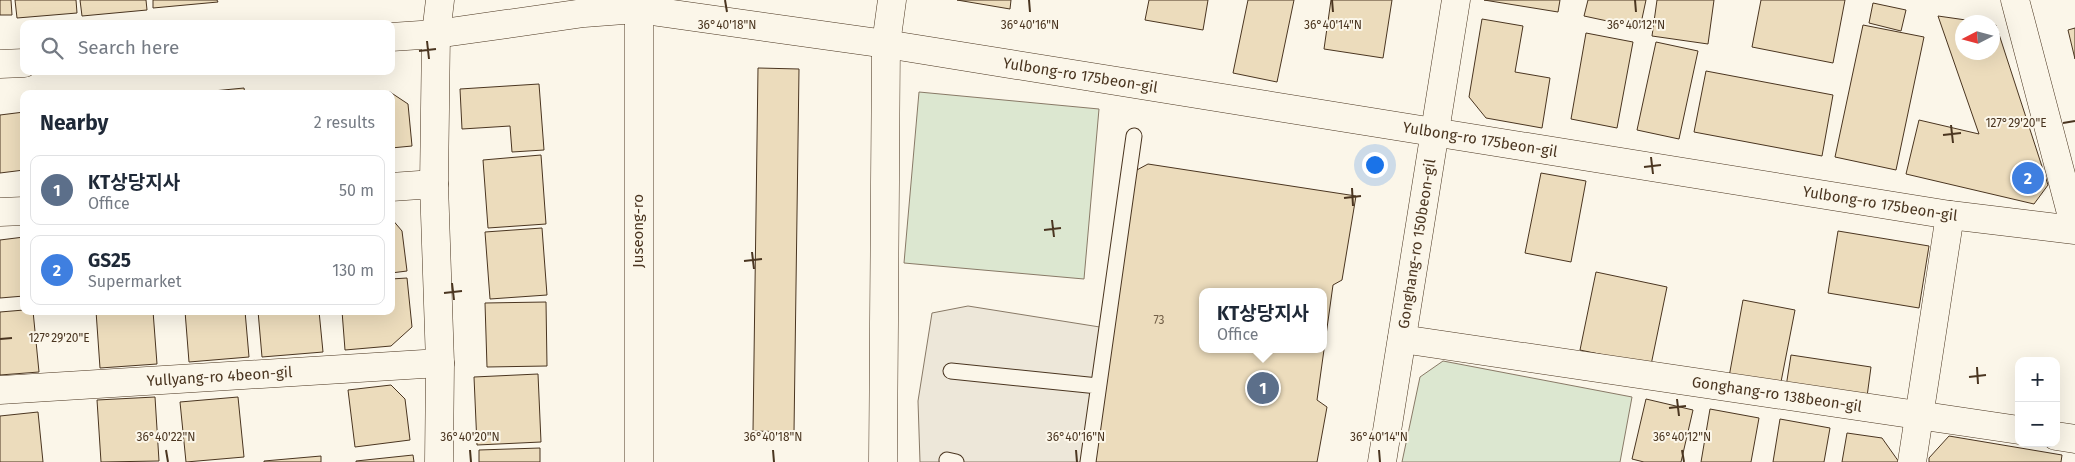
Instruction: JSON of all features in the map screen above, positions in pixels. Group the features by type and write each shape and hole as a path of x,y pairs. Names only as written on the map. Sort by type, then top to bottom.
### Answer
{"street":[{"path":"439,462 440,362 434,184 436,34 440,0"},
{"path":"883,462 886,44 892,0"},
{"name":"Gonghang-ro 150beon-gil","path":"1382,462 1456,0"},
{"name":"Yulbong-ro 175beon-gil","path":"395,37 436,34 638,4 1950,215 2075,229 2015,0"},
{"name":"Juseong-ro","path":"638,4 639,462"},
{"path":"0,64 20,63"},
{"path":"395,187 434,184"},
{"path":"0,212 20,211"},
{"path":"1912,462 1950,215"},
{"name":"Gonghang-ro 150beon-gil","path":"1402,339 1634,373"},
{"name":"Yullyang-ro 4beon-gil","path":"0,390 440,362"},
{"name":"Gonghang-ro 138beon-gil","path":"1634,373 2015,429"},
{"path":"2060,437 2075,439"}],"lane":[{"path":"1088,462 1134,136"},
{"path":"952,371 1098,386"}],"green space":[{"path":"919,92 1099,109 1084,279 904,263"},
{"path":"1443,361 1632,397 1620,462 1402,462 1420,377"}],"shaded area":[{"path":"968,306 1106,328 1086,462 920,462 918,401 932,313"}],"building":[{"path":"0,0 11,0 12,15 0,15"},
{"path":"15,0 76,0 77,13 17,18"},
{"path":"80,0 146,0 147,10 82,16"},
{"path":"153,0 217,0 218,2 153,8"},
{"path":"957,0 1011,0 1010,9"},
{"path":"1149,0 1208,0 1203,30 1145,20"},
{"path":"1248,0 1294,0 1277,82 1233,73"},
{"path":"1331,0 1392,0 1383,58 1324,49"},
{"path":"1484,0 1560,0 1558,12"},
{"path":"1588,0 1646,0 1640,28 1584,16"},
{"path":"1657,0 1714,0 1708,44 1652,36"},
{"path":"1761,0 1845,0 1833,63 1752,47"},
{"path":"1873,3 1906,10 1901,31 1869,23"},
{"path":"1938,16 1955,18 1955,60 2000,60 2000,37 2048,185 2034,204 1906,174 1919,120 1979,134"},
{"path":"1482,19 1523,26 1515,72 1550,78 1542,128 1486,118 1469,97"},
{"path":"1863,25 1924,37 1896,170 1835,157"},
{"path":"2075,28 2075,59 2068,30"},
{"path":"1586,33 1633,42 1617,128 1571,119"},
{"path":"1656,42 1698,51 1679,139 1637,130"},
{"path":"758,68 799,69 794,432 753,431"},
{"path":"1706,71 1833,95 1822,156 1694,132"},
{"path":"539,84 544,150 512,152 510,126 462,129 460,89"},
{"path":"244,88 244,90 223,90"},
{"path":"395,95 408,104 412,146 395,148"},
{"path":"20,112 20,170 0,173 0,115"},
{"path":"541,155 546,224 488,228 483,160"},
{"path":"1148,164 1356,196 1342,280 1333,285 1327,328 1327,288 1199,288 1199,353 1324,353 1317,400 1327,407 1317,462 1095,462 1135,171"},
{"path":"1541,173 1586,181 1571,262 1525,253"},
{"path":"395,223 402,231 407,271 395,272"},
{"path":"542,228 547,295 490,299 485,232"},
{"path":"1838,231 1929,246 1919,308 1828,293"},
{"path":"20,238 20,296 0,298 0,240"},
{"path":"1596,272 1667,287 1651,365 1580,350"},
{"path":"407,278 412,327 391,346 345,350 342,315 395,315 395,279"},
{"path":"1743,300 1795,310 1780,387 1729,377"},
{"path":"546,302 547,366 487,367 485,303"},
{"path":"20,310 20,315 33,315 39,372 0,375 0,312"},
{"path":"96,315 153,315 157,364 100,368"},
{"path":"185,315 245,315 249,357 189,362"},
{"path":"258,315 319,315 323,352 262,357"},
{"path":"1791,355 1871,367 1866,404 1785,393"},
{"path":"538,374 541,442 477,445 474,377"},
{"path":"391,385 405,399 410,440 355,447 348,390"},
{"path":"155,397 159,461 101,462 97,400"},
{"path":"238,397 244,457 186,462 180,402"},
{"path":"1646,399 1693,410 1681,462 1644,462 1632,459"},
{"path":"1710,409 1759,418 1751,462 1701,462"},
{"path":"38,412 43,462 0,462 0,416"},
{"path":"1780,419 1830,428 1824,462 1773,462"},
{"path":"1847,433 1882,438 1899,462 1842,462"},
{"path":"1949,436 2062,455 2061,462 1929,462 1929,458"},
{"path":"540,448 540,462 479,462 479,450"},
{"path":"413,455 414,462 356,462 356,461"},
{"path":"321,456 321,462 264,462 264,461"}],"place":[{"name":"GS25","path":"2028,178"},
{"name":"KT상당지사","path":"1263,388"}]}
